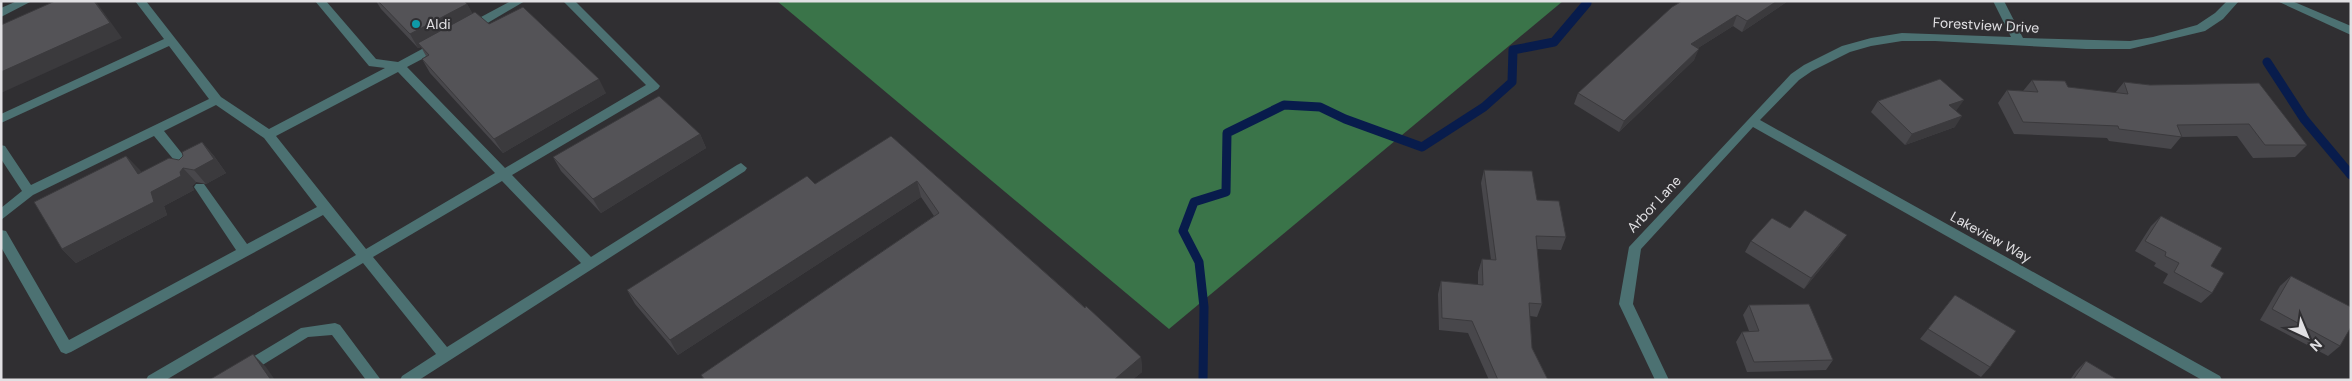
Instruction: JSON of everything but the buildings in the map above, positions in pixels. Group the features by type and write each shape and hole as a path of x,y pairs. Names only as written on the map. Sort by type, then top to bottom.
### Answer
{"street":[{"path":"1,12 27,1"},
{"path":"140,1 217,100 268,135 446,356"},
{"path":"320,1 373,63 399,66 590,264"},
{"path":"268,135 520,1"},
{"path":"153,380 363,255 654,86 568,1"},
{"path":"1998,1 2018,41"},
{"name":"Forestview Drive","path":"1752,121 1795,77 1808,68 1839,52 1871,42 1902,37 1935,36 2086,45 2130,44 2153,41 2201,28 2219,16 2234,1"},
{"path":"2282,1 2351,31"},
{"path":"1,119 170,41"},
{"path":"1,215 29,192 217,100"},
{"name":"Arbor Lane","path":"1662,380 1626,304 1635,247 1752,121"},
{"name":"Lakeview Way","path":"1752,121 2215,380"},
{"path":"156,130 188,169"},
{"path":"1,149 29,192"},
{"path":"407,380 741,168"},
{"path":"200,187 245,252"},
{"path":"1,235 66,348 325,208"},
{"path":"226,380 306,332 335,329 374,380"}],"green space":[{"path":"777,1 1563,1 1169,329"}],"waterway":[{"path":"1203,380 1204,307 1199,262 1183,231 1194,202 1226,192 1227,133 1284,105 1320,107 1345,119 1422,147 1484,107 1512,82 1513,50 1554,42 1587,3 1586,1"},
{"path":"2267,62 2304,119 2351,175"}],"place":[{"name":"Aldi","path":"416,24"}]}
